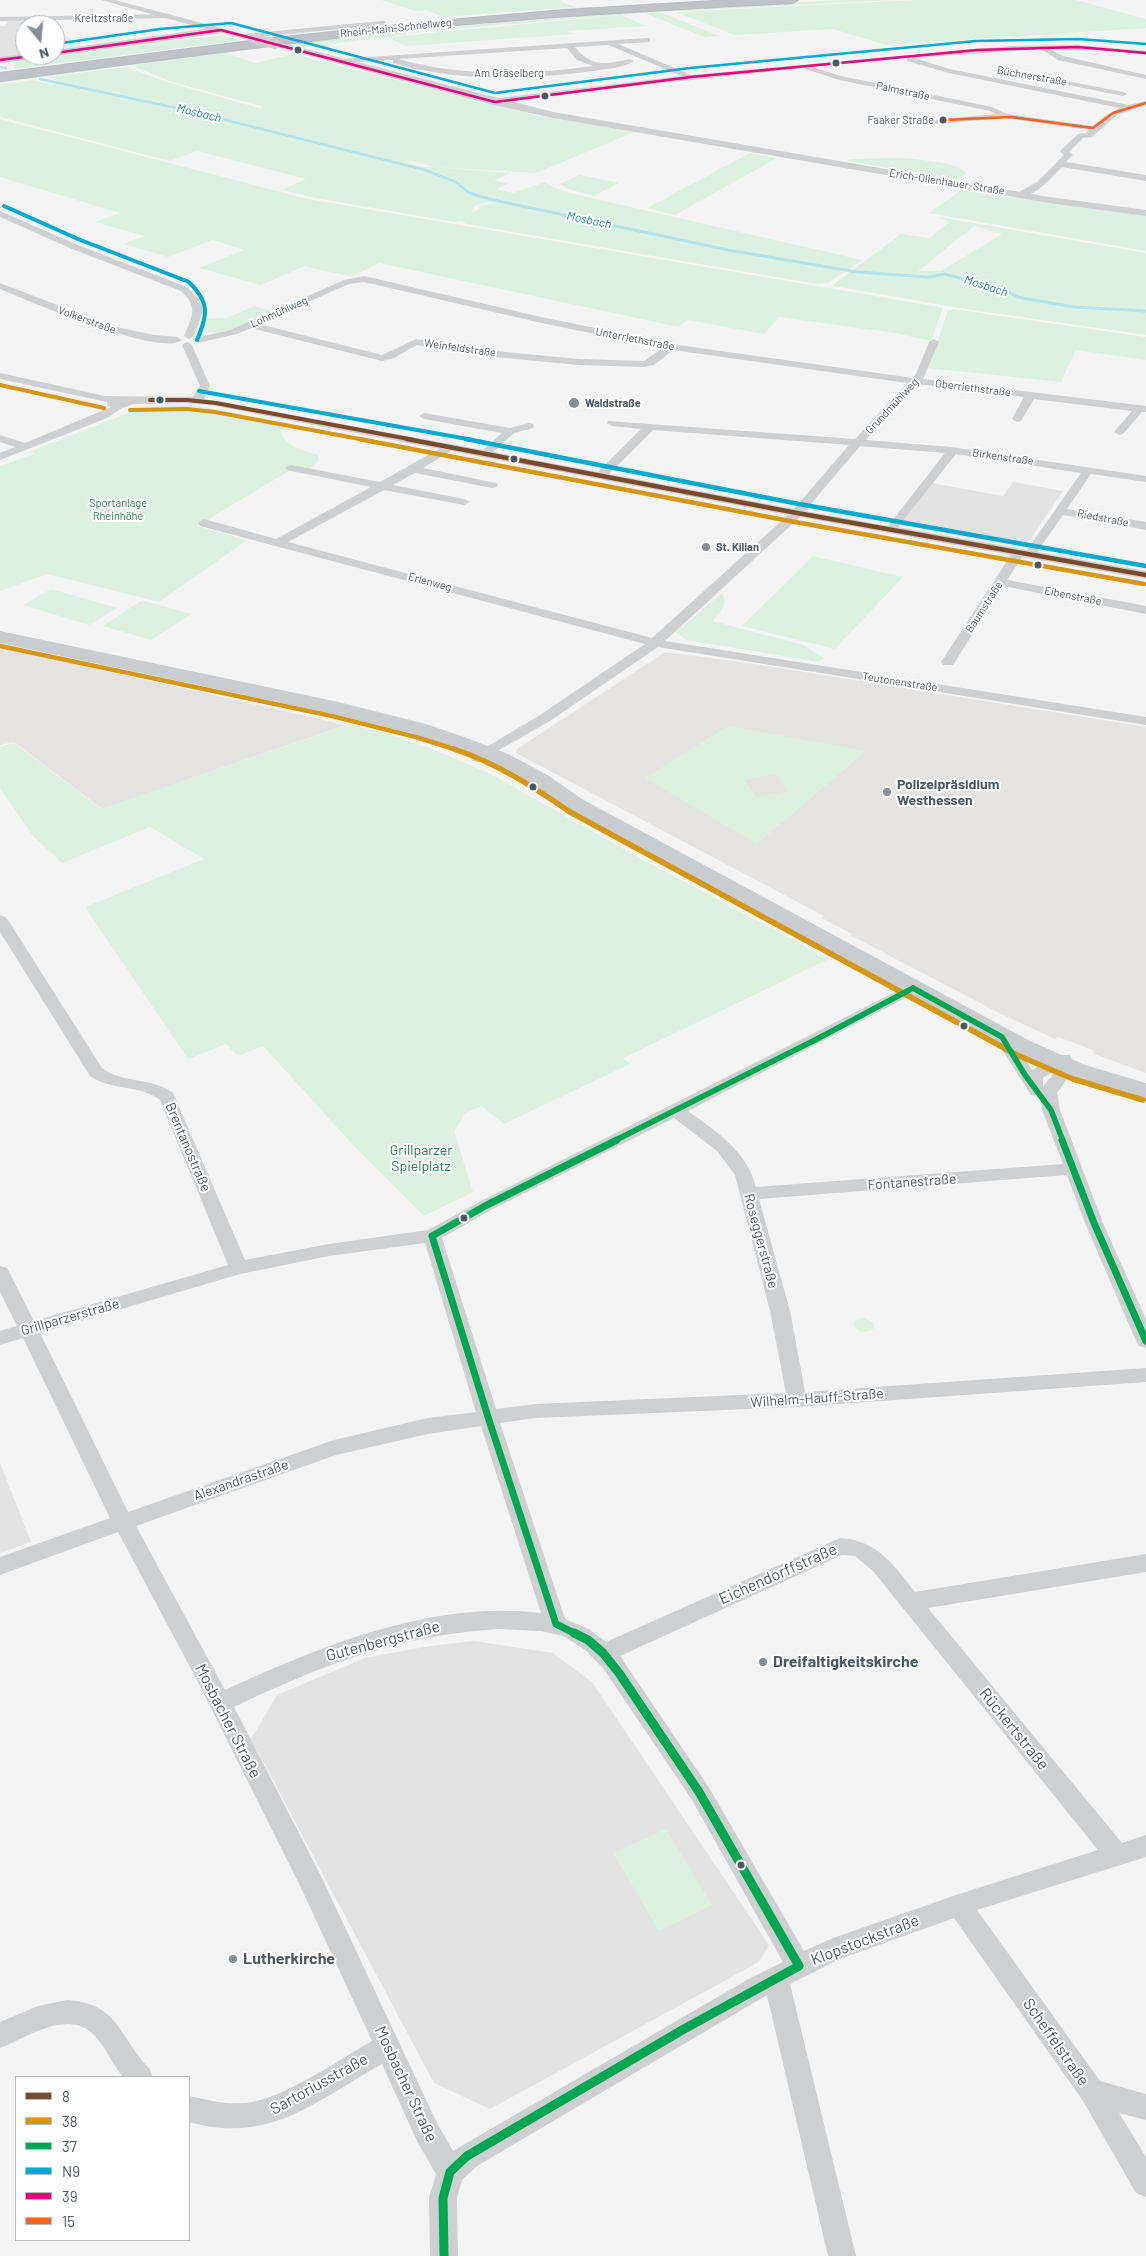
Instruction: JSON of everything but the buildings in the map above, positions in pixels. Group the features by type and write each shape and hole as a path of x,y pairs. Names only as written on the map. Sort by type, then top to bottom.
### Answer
{"highway":[{"name":"Rhein-Main-Schnellweg","path":"36,71 250,41 412,23 552,11 735,0"},
{"name":"Rhein-Main-Schnellweg","path":"4,75 427,25 595,11 793,0"}],"main road":[{"path":"0,637 354,713 428,733 447,745 483,755 557,798 574,804 992,1030 1062,1064 1138,1089"}],"street":[{"name":"Erich-Ollenhauer-Straße","path":"104,0 517,107 1022,194 1146,213"},
{"name":"Kreitzstraße","path":"65,18 168,16"},
{"name":"Kreitzstraße","path":"0,19 15,19"},
{"name":"Erich-Ollenhauer-Straße","path":"248,37 382,23"},
{"path":"65,52 223,31"},
{"path":"342,62 388,57 647,40"},
{"path":"609,42 690,76 716,84"},
{"path":"569,45 580,58 602,67"},
{"path":"497,102 507,98 690,76 906,56 1040,47 1094,48 1146,53"},
{"path":"1040,47 1060,58 1146,77"},
{"path":"906,56 940,68 1126,108"},
{"name":"Am Gräselberg","path":"388,57 400,63 429,69 486,74 552,73 602,67 630,61"},
{"path":"0,60 15,58"},
{"name":"Palmstraße","path":"800,66 839,78 992,109 1005,116"},
{"path":"940,68 970,66"},
{"name":"Büchnerstraße","path":"1003,70 1123,94"},
{"path":"1022,194 1040,184 1069,155 1064,152 1081,136 1089,135 1109,115 1146,103"},
{"path":"924,123 1005,116 1034,118 1094,128"},
{"path":"1060,164 1146,178"},
{"path":"0,214 75,247 184,289 197,302 199,309 192,340 205,386 203,393 197,400"},
{"name":"Lohmühlweg","path":"192,340 224,335 357,279"},
{"name":"Unterriethstraße","path":"357,279 371,280 502,311 671,347 916,381"},
{"name":"Volkerstraße","path":"0,286 105,328 135,335 192,340"},
{"name":"Weinfeldstraße","path":"251,325 382,358 390,356 416,342 464,351 568,361 644,364 650,363 671,347"},
{"name":"Grundmühlweg","path":"483,755 592,687 655,643 797,513 860,441 922,375 934,342"},
{"path":"0,376 113,403"},
{"name":"Oberriethstraße","path":"916,381 1143,408"},
{"name":"Oberriethstraße","path":"1017,419 1031,394"},
{"path":"0,457 26,447 122,398 140,400 197,400 602,474 797,513 1146,575"},
{"name":"Oberriethstraße","path":"1119,432 1143,408"},
{"path":"424,416 510,431 529,426"},
{"name":"Birkenstraße","path":"612,423 860,441 951,450 1089,469 1146,480"},
{"path":"602,474 650,426"},
{"path":"486,453 510,431"},
{"path":"0,438 26,447"},
{"path":"279,542 413,469 449,447"},
{"path":"892,529 950,456 951,450"},
{"path":"291,468 464,502"},
{"path":"413,469 492,485"},
{"name":"Baumstraße","path":"948,662 1000,582 1061,510 1089,469"},
{"name":"Riedstraße","path":"1061,510 1146,526"},
{"name":"Erlenweg","path":"204,523 655,643"},
{"name":"Eibenstraße","path":"1000,582 1146,610"},
{"name":"Teutonenstraße","path":"655,643 1146,721"},
{"name":"Brentanostraße","path":"0,920 4,937 96,1072 104,1078 157,1090 167,1097 239,1268"},
{"name":"Grillparzerstraße","path":"0,1338 239,1268 329,1250 432,1236 485,1206 817,1039 913,988"},
{"path":"992,1030 1051,1110"},
{"path":"1034,1087 1035,1076 1062,1064"},
{"path":"1062,1064 1049,1089 1048,1098 1051,1110 1094,1223 1146,1341"},
{"name":"Roseggerstraße","path":"675,1110 720,1144 738,1162 749,1194 782,1322 797,1400"},
{"name":"Fontanestraße","path":"749,1194 1074,1169"},
{"path":"432,1236 488,1417 556,1624"},
{"name":"Mosbacher Straße","path":"0,1273 29,1328 123,1522 220,1704 311,1882 427,2132 450,2172"},
{"name":"Wilhelm-Hauff-Straße","path":"488,1417 543,1411 797,1400 1146,1375"},
{"name":"Alexandrastraße","path":"0,1566 334,1448 428,1426 488,1417"},
{"name":"Eichendorffstraße","path":"603,1653 840,1546 858,1546 870,1554 910,1602"},
{"path":"910,1602 1146,1563"},
{"name":"Rückertstraße","path":"910,1602 1118,1855"},
{"name":"Gutenbergstraße","path":"220,1704 285,1672 353,1646 406,1632 448,1624 484,1620 534,1620 556,1624 581,1636 603,1653 619,1673 699,1792 787,1972 842,2256"},
{"name":"Klopstockstraße","path":"450,2172 467,2156 787,1972 833,1950 959,1905 1146,1846"},
{"name":"Scheffelstraße","path":"959,1905 1092,2092 1146,2183"},
{"path":"0,2036 44,2017 63,2013 87,2016 103,2027 139,2076"},
{"name":"Sartoriusstraße","path":"190,2109 232,2118 264,2114 281,2107 388,2046"},
{"path":"1092,2092 1146,2107"},
{"path":"444,2256 443,2198 450,2172"}],"shaded area":[{"path":"9,20 15,20 15,56 0,58 0,26 5,26"},
{"path":"1013,482 1063,491 1024,548 900,525 932,483 1003,496"},
{"path":"0,647 346,725 102,809 14,742 0,745"},
{"path":"665,652 755,664 1146,727 1146,1073 1094,1054 1093,1050 1058,1037 1055,1039 1001,1014 850,935 852,934 822,918 824,916 516,753 517,749"},
{"path":"0,1463 31,1542 0,1553"},
{"path":"474,1641 553,1653 592,1682 769,1945 759,1962 490,2109 434,2083 251,1739 277,1695 365,1658 430,1646"}],"green space":[{"path":"381,0 564,0 560,1 575,7 443,17 426,10 416,11"},
{"path":"837,0 895,0 660,12 719,36 704,37 644,13 439,30 307,47 284,43 565,16"},
{"path":"916,0 1076,0 1146,19 1146,28 886,45 833,29 735,35 676,12"},
{"path":"621,15 646,26 567,31 574,34 406,46 387,37"},
{"path":"65,36 67,36 81,46 65,48"},
{"path":"220,36 243,40 65,62 65,54 149,42"},
{"path":"264,45 225,53 255,63 294,54 535,115 635,132 536,173 432,167 410,160 406,161 417,166 512,173 494,180 508,184 496,189 513,193 545,182 557,189 570,193 862,260 828,283 817,284 466,224 462,221 454,222 310,197 282,190 306,179 197,151 170,161 0,117 0,84 31,80 52,84 58,80 46,77 126,67 167,82 259,108 264,107 172,82 130,65 0,83 0,79","holes":["496,199 602,222 599,224 499,202 480,206 479,209 472,212 475,206"]},
{"path":"16,65 45,65 13,69"},
{"path":"0,119 308,199 934,306 942,308 942,311 931,341 895,333 779,317 764,334 688,320 679,327 379,263 351,277 305,266 261,285 199,268 244,250 213,240 168,257 123,244 144,236 95,222 120,213 0,177"},
{"path":"750,153 777,158 675,215 647,208"},
{"path":"897,158 945,163 966,173 958,180 847,161 850,159"},
{"path":"580,175 619,183 594,196 568,189 559,184"},
{"path":"961,190 1146,216 1146,251 929,213"},
{"path":"939,217 1146,253 1146,335 965,309 833,285 901,234 930,238 949,222","holes":["974,226 1002,234 941,271 918,271"]},
{"path":"254,306 271,311 226,331 216,333 201,329 204,319 227,318"},
{"path":"953,309 1146,337 1146,360 1076,350 1061,382 928,368 948,311"},
{"name":"Sportanlage Rheinhöhe","path":"167,405 194,405 290,424 280,431 282,436 296,447 318,455 319,461 304,474 289,471 197,526 247,540 159,602 47,574 0,591 0,466 36,453 29,452 133,411"},
{"path":"813,556 903,577 835,649 742,626"},
{"path":"51,589 117,608 89,625 23,605"},
{"path":"722,593 725,601 724,605 713,621 803,645 824,658 819,662 686,640 676,632"},
{"path":"142,600 191,614 151,640 103,626"},
{"name":"Grillparzer Spielplatz","path":"350,724 394,736 445,754 494,776 629,852 829,959 623,1058 630,1064 504,1124 482,1106 465,1113 454,1131 473,1192 424,1216 353,1145 263,1046 238,1056 226,1044 188,1059 85,907 204,859 150,827 62,863 33,836 0,788 0,747 14,743 101,809"},
{"path":"728,726 866,751 757,844 645,778","holes":["776,774 788,791 757,797 744,780"]},
{"path":"865,1317 874,1324 874,1328 863,1332 853,1325 854,1321"},
{"path":"666,1829 712,1905 659,1931 613,1853"}],"waterway":[{"name":"Mosbach","path":"0,67 6,68"},
{"name":"Mosbach","path":"40,79 186,110 425,170 456,182 468,192 477,195"},
{"name":"Mosbach","path":"473,194 728,250 857,272 929,277 944,274 1004,289 1017,297 1074,307 1146,311"}],"transit line":[{"name":"N9","path":"65,43 160,29 231,23 495,93 690,68 976,41 1078,39 1146,44"},
{"name":"39","path":"65,52 221,30 495,102"},
{"name":"39","path":"495,102 691,77 977,50 1078,47 1146,53"},
{"name":"39","path":"0,60 15,58"},
{"name":"15","path":"1093,128 1113,113 1146,103"},
{"name":"15","path":"943,120 1011,117 1093,128"},
{"name":"N9","path":"4,206 78,239 189,282 202,296 206,309 204,323 197,340"},
{"name":"38","path":"0,385 104,408"},
{"name":"N9","path":"199,391 509,447 799,504 1146,566"},
{"name":"8","path":"150,400 187,400 216,403 797,513 1146,575"},
{"name":"38","path":"130,410 187,409 215,412 795,522 1144,584"},
{"name":"38","path":"0,646 332,716 416,737 457,750 496,767 533,787 570,812 1017,1055 1073,1079 1143,1100"},
{"name":"37","path":"913,988 1002,1037 1025,1075 1051,1110 1094,1223 1146,1341"},
{"name":"37","path":"432,1236 485,1206 817,1039 913,988"},
{"name":"37","path":"432,1236 488,1417 556,1624"},
{"name":"37","path":"556,1624 588,1640 603,1653 619,1673 699,1792 799,1966"},
{"name":"37","path":"450,2172 467,2156 684,2029 799,1966"},
{"name":"37","path":"444,2256 443,2198 450,2172"}],"place":[{"name":"Faaker Straße","path":"943,120"},
{"name":"Waldstraße","path":"574,403"},
{"name":"St. Kilian","path":"706,547"},
{"name":"Polizeipräsidium Westhessen","path":"887,792"},
{"name":"Dreifaltigkeitskirche","path":"763,1662"},
{"name":"Lutherkirche","path":"233,1959"}]}
